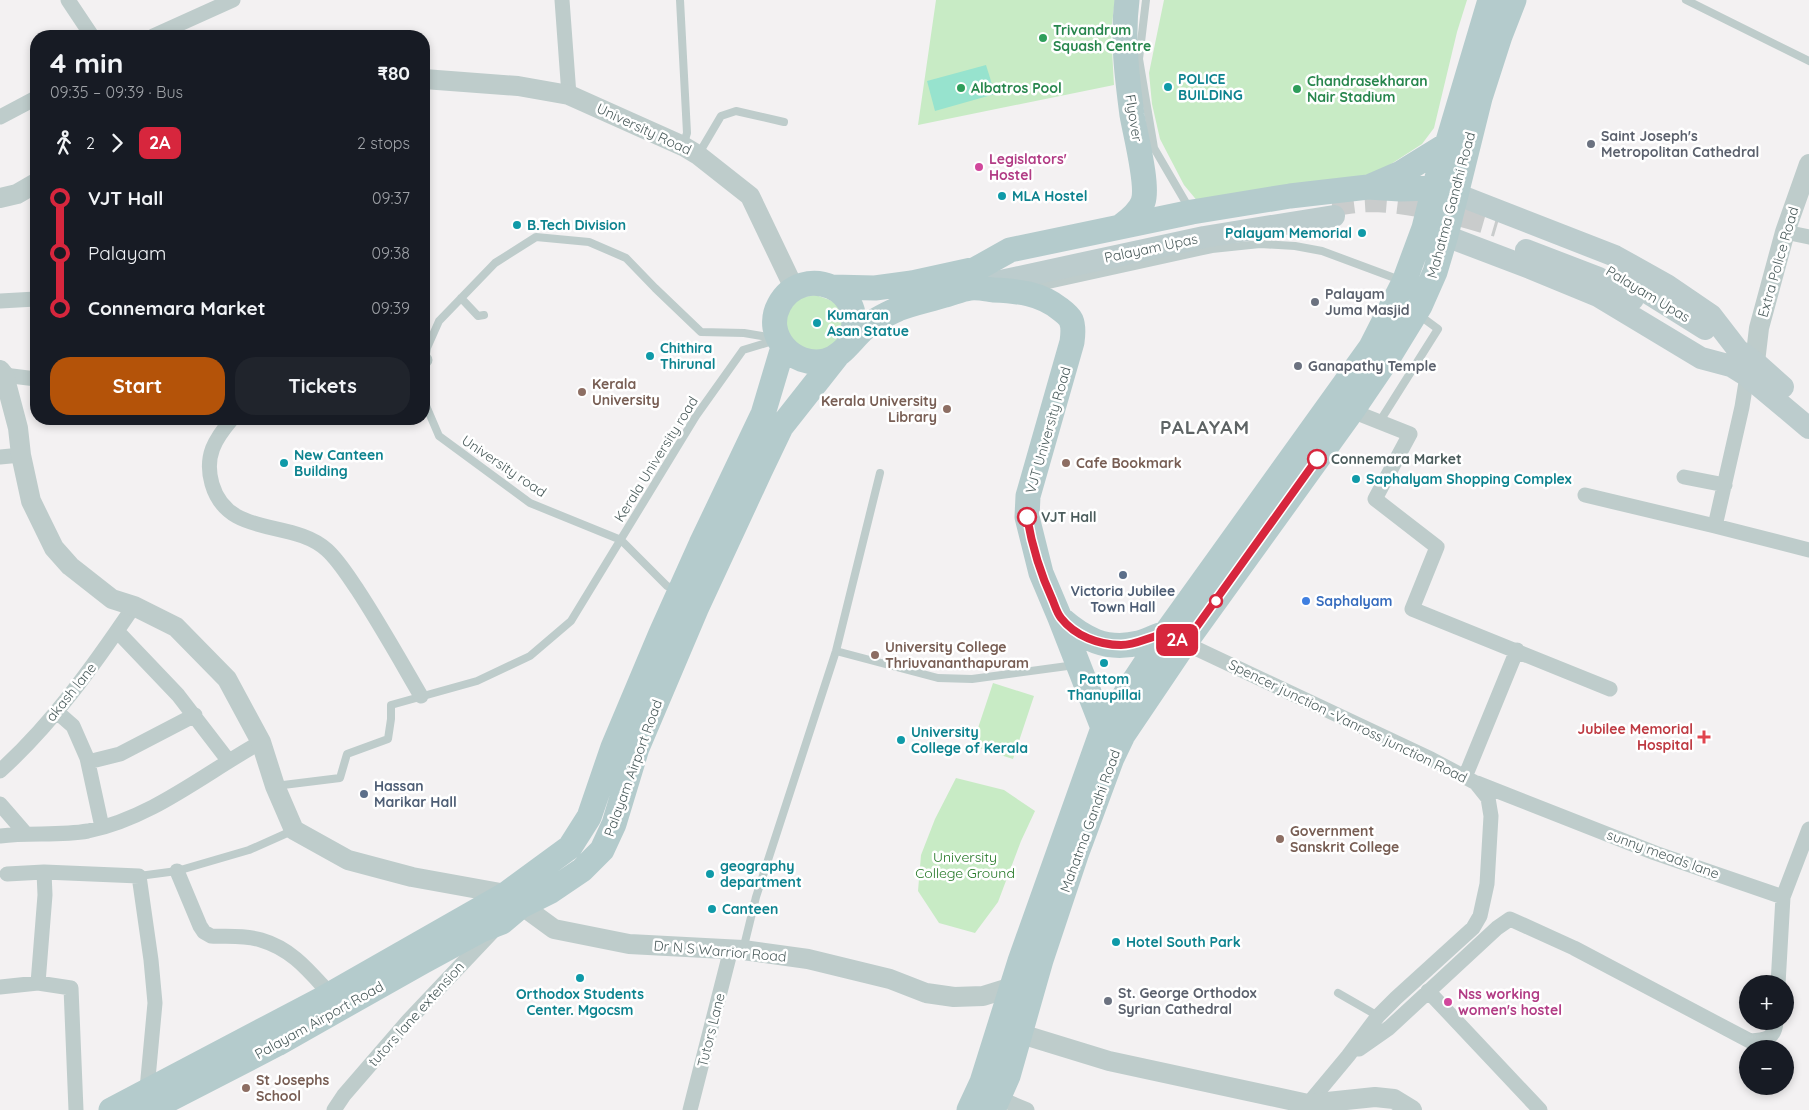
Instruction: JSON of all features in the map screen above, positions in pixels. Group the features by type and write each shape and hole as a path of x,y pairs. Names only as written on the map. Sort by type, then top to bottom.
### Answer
{"main road":[{"name":"Flyover","path":"1120,227 1136,214 1144,200 1143,171 1132,117 1126,66 1127,0"},
{"name":"Mahatma Gandhi Road","path":"1445,191 1448,144 1490,0"},
{"name":"Mahatma Gandhi Road","path":"969,1110 982,1082 1012,987 1102,728 1175,639 1352,411 1416,313 1435,272 1435,232 1445,191 1514,0"},
{"path":"1368,186 1401,173 1448,144"},
{"path":"832,287 875,288 973,278 1010,250 1192,212 1290,196 1368,186 1445,191 1615,256 1667,285 1711,315 1742,364 1809,428"},
{"name":"Palayam Upas","path":"973,278 1203,225 1333,210"},
{"path":"1435,232 1598,296 1701,358 1742,364 1809,408"},
{"name":"Mahatma Gandhi Road","path":"996,1104 1008,1076 1044,951 1076,855 1112,758 1123,736 1175,639 1371,347 1404,282 1435,232"},
{"name":"Palayam Upas","path":"1495,232 1605,268 1634,283 1742,364"},
{"name":"VJT University Road","path":"973,278 1037,295 1050,301 1070,320 1074,330 1028,496 1027,517 1040,574 1060,618 1102,728"},
{"name":"Palayam Airport Road","path":"148,1100 230,1048 330,994 513,900 551,891 582,870 602,850 614,824 641,739 696,609 781,427 843,350 866,327 898,309 973,278"},
{"path":"820,283 832,287 844,295 852,306 855,319 854,332 843,350 826,361 814,362 792,356 781,343 775,329 775,317 778,306 794,288 820,283"},
{"name":"Palayam Airport Road","path":"111,1110 148,1100 276,1044 481,930 502,922 513,900 570,847 589,817 613,747 679,591 763,414 781,343"},
{"path":"1060,618 1086,638 1104,644 1124,645 1175,639"}],"street":[{"path":"68,0 88,30"},
{"path":"166,30 233,0"},
{"path":"562,0 569,95"},
{"name":"University Road","path":"430,79 518,86 569,95 691,150 750,196 794,288"},
{"path":"0,117 30,101"},
{"name":"Extra Police Road","path":"1742,364 1759,328 1785,232 1809,164"},
{"path":"0,198 17,194 30,186"},
{"path":"1785,232 1809,237"},
{"path":"0,301 30,299"},
{"path":"1715,526 1742,407 1742,364"},
{"path":"30,378 2,373 18,428 21,455 32,501 54,548 70,566 112,598 134,606 176,627 227,679 261,742 275,786 294,830 348,860 513,900"},
{"path":"1352,411 1410,434 1375,499 1436,546 1412,609 1610,689"},
{"path":"226,425 221,431 210,452 209,474 214,492 227,510 239,518 307,537 327,550 341,566 373,613 421,696"},
{"path":"0,458 21,455"},
{"path":"1684,477 1725,485"},
{"path":"1585,495 1809,550"},
{"name":"akash lane","path":"0,772 57,712 85,678 134,606"},
{"path":"117,632 178,695 228,760"},
{"name":"Spencer junction -Vanross junction Road","path":"1175,639 1431,759 1470,780 1488,798 1491,816 1487,884 1480,916 1473,928 1378,1016 1308,1107"},
{"path":"1470,780 1517,650"},
{"path":"57,712 73,726 88,762 102,827"},
{"path":"88,762 120,754 195,715"},
{"path":"0,836 88,831 131,818 165,801 228,760 261,742"},
{"name":"sunny meads lane","path":"1470,780 1655,853 1783,897"},
{"path":"0,804 26,834"},
{"path":"1779,975 1783,897 1809,829"},
{"path":"177,871 188,900 204,932 211,936 260,940 276,946 301,961 330,994"},
{"path":"38,983 45,895 44,872"},
{"path":"7,874 44,872 139,876 155,1003 148,1100"},
{"name":"Dr N S Warrior Road","path":"513,900 554,929 629,944 737,949 808,959 890,980 926,993 954,997 983,996 1012,987"},
{"path":"1348,1056 1389,1028 1497,928 1510,919 1582,952 1750,1041 1764,1040 1776,1030"},
{"name":"tutors lane extension","path":"334,1110 344,1095 408,1021 502,922"},
{"name":"Tutors Lane","path":"690,1110 737,949"},
{"path":"0,988 38,983 72,988 76,1110"},
{"path":"1428,991 1540,1110"},
{"path":"1021,1034 1109,1061 1308,1107 1375,1097 1394,1099 1412,1110"},
{"path":"996,1104 1027,1110"}],"lane":[{"path":"680,0 687,133 691,150"},
{"path":"1146,0 1139,59 1154,148 1192,212"},
{"path":"1686,0 1809,61"},
{"path":"691,150 721,116 736,111 784,122"},
{"path":"430,341 439,321 495,263 536,237 589,242 626,258 701,332 744,333 781,343"},
{"path":"1020,292 1212,249 1260,244 1295,246 1322,251 1404,282"},
{"path":"460,300 478,316 484,315"},
{"path":"1380,421 1438,330 1416,313"},
{"name":"Kerala University road","path":"275,786 340,778 348,754 388,739 391,705 477,681 530,656 571,621 696,416 744,350 781,343"},
{"name":"University road","path":"430,415 439,436 530,502 621,540"},
{"path":"737,949 756,897 836,651 880,473"},
{"path":"621,540 667,586 679,591"},
{"path":"836,651 938,678 972,679 1078,665"},
{"path":"139,876 177,871 249,850 294,830"},
{"path":"1338,993 1378,1016"}],"green space":[{"path":"936,0 1115,0 1111,32 1114,85 918,125"},
{"name":"Chandrasekharan Nair Stadium","path":"1164,0 1467,0 1457,32 1434,128 1422,144 1374,175 1199,203 1184,185 1160,139 1152,104 1149,73"},
{"path":"815,295 831,301 839,308 842,313 845,336 814,358 783,334 783,318 799,298"},
{"path":"993,683 1034,696 1013,759 972,746"},
{"name":"University College Ground","path":"956,778 1004,790 1035,811 1021,841 998,902 975,933 939,923 918,891 921,855 935,819"}],"shaded area":[{"name":"Albatros Pool","path":"986,65 995,94 935,111 927,81"}],"tunnel":[{"path":"1332,205 1371,201 1419,206 1497,226"}],"bus line":[{"name":"2A","path":"1027,517 1040,574 1060,618 1074,630 1086,638 1104,644 1124,645 1140,643 1162,634 1185,643 1317,459"}],"place":[{"name":"Trivandrum Squash Centre","path":"1043,38"},
{"name":"POLICE BUILDING","path":"1168,87"},
{"name":"Albatros Pool","path":"961,88"},
{"name":"Chandrasekharan Nair Stadium","path":"1297,89"},
{"name":"Saint Joseph's Metropolitan Cathedral","path":"1591,144"},
{"name":"Legislators' Hostel","path":"979,167"},
{"name":"MLA Hostel","path":"1002,196"},
{"name":"B.Tech Division","path":"517,225"},
{"name":"Palayam Memorial","path":"1362,233"},
{"name":"Palayam Juma Masjid","path":"1315,302"},
{"name":"Kumaran Asan Statue","path":"817,323"},
{"name":"Chithira Thirunal","path":"650,356"},
{"name":"Ganapathy Temple","path":"1298,366"},
{"name":"Kerala University","path":"582,392"},
{"name":"Kerala University Library","path":"947,409"},
{"name":"Connemara Market","path":"1317,459"},
{"name":"New Canteen Building","path":"284,463"},
{"name":"Cafe Bookmark","path":"1066,463"},
{"name":"Saphalyam Shopping Complex","path":"1356,479"},
{"name":"VJT Hall","path":"1027,517"},
{"name":"Victoria Jubilee Town Hall","path":"1123,575"},
{"name":"Saphalyam","path":"1306,601"},
{"name":"University College Thriuvananthapuram","path":"875,655"},
{"name":"Pattom Thanupillai","path":"1104,663"},
{"name":"Jubilee Memorial Hospital","path":"1704,737"},
{"name":"University College of Kerala","path":"901,740"},
{"name":"Hassan Marikar Hall","path":"364,794"},
{"name":"Government Sanskrit College","path":"1280,839"},
{"name":"geography department","path":"710,874"},
{"name":"Canteen","path":"712,909"},
{"name":"Hotel South Park","path":"1116,942"},
{"name":"Orthodox Students Center. Mgocsm","path":"580,978"},
{"name":"St. George Orthodox Syrian Cathedral","path":"1108,1001"},
{"name":"Nss working women's hostel","path":"1448,1002"},
{"name":"St Josephs School","path":"246,1088"}],"district":[{"name":"PALAYAM","path":"1205,427"}]}
